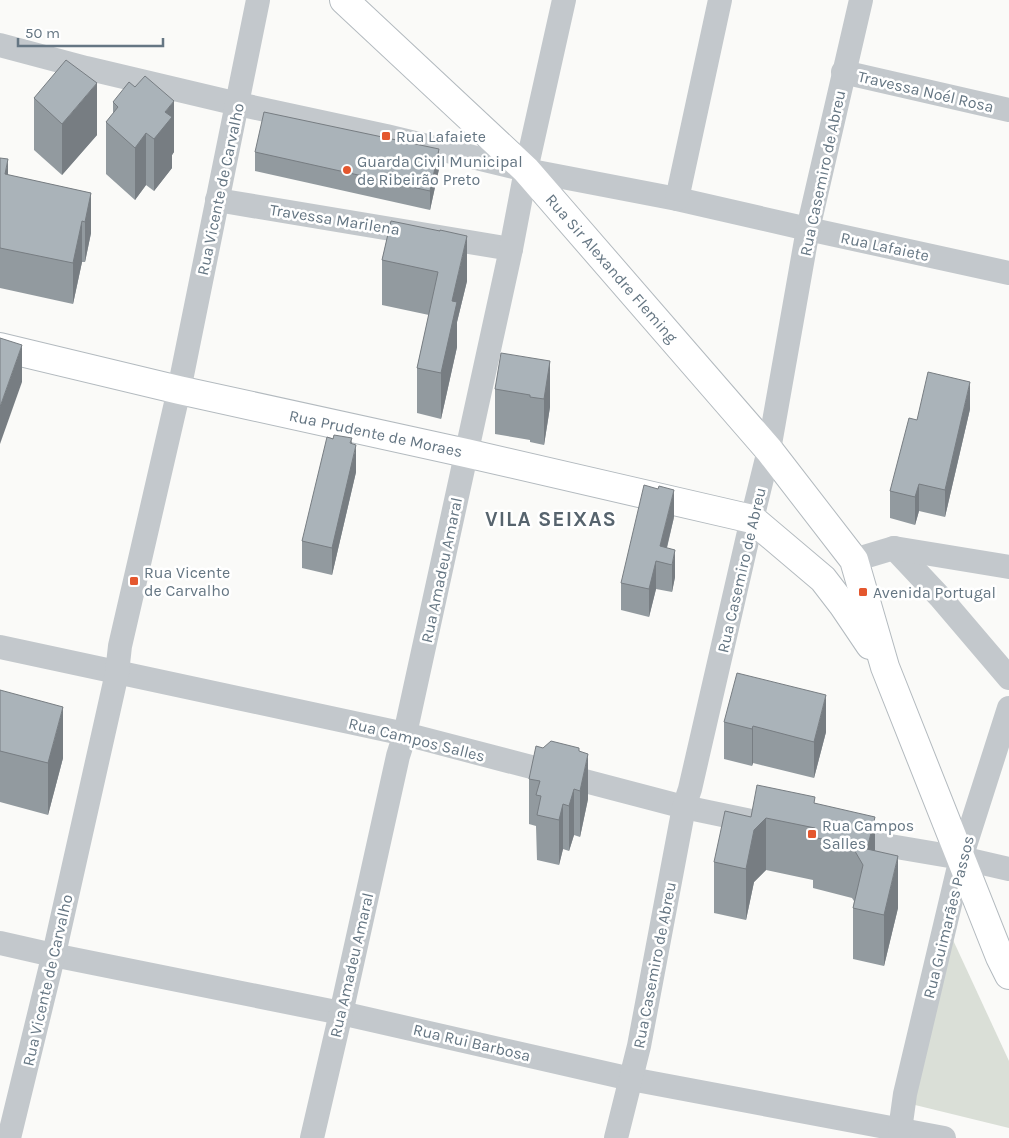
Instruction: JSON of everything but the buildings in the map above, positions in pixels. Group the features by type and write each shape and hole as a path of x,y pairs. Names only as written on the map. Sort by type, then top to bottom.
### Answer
{"main road":[{"name":"Rua Sir Alexandre Fleming","path":"344,0 526,170 770,450 854,560"},
{"name":"Rua Prudente de Moraes","path":"0,347 179,390 466,453 752,519"},
{"path":"752,519 823,579 844,605 885,667"},
{"path":"823,579 854,560 885,667 1000,957 1009,975"}],"street":[{"name":"Rua Vicente de Carvalho","path":"9,1138 53,955 117,673 120,646 134,581 179,390 258,0"},
{"name":"Rua Amadeu Amaral","path":"312,1138 398,756 405,734 564,0"},
{"path":"677,199 720,0"},
{"name":"Rua Casemiro de Abreu","path":"616,1138 639,1046 684,807 690,790 752,519 770,450 808,229 861,0"},
{"name":"Rua Lafaiete","path":"0,45 86,68 238,104 386,136 526,170 677,199 1009,273"},
{"name":"Travessa Noél Rosa","path":"843,72 1009,110"},
{"name":"Travessa Marilena","path":"217,200 511,249"},
{"path":"894,548 940,597 1009,678"},
{"path":"854,560 894,548 1009,568"},
{"name":"Rua Campos Salles","path":"0,647 405,734 684,807 775,826"},
{"name":"Rua Guimarães Passos","path":"900,1130 905,1094 961,858 1009,708"},
{"path":"821,835 961,858 1009,869"},
{"name":"Rua Rui Barbosa","path":"0,942 53,955 341,1013 631,1079 944,1138"}],"shaded area":[{"path":"953,940 1009,1061 1009,1128 911,1104"}],"place":[{"name":"Rua Lafaiete","path":"386,136"},
{"name":"Guarda Civil Municipal de Ribeirão Preto","path":"347,170"},
{"name":"Rua Vicente de Carvalho","path":"134,581"},
{"name":"Avenida Portugal","path":"863,592"},
{"name":"Rua Campos Salles","path":"812,834"}],"district":[{"name":"VILA SEIXAS","path":"551,519"}]}
